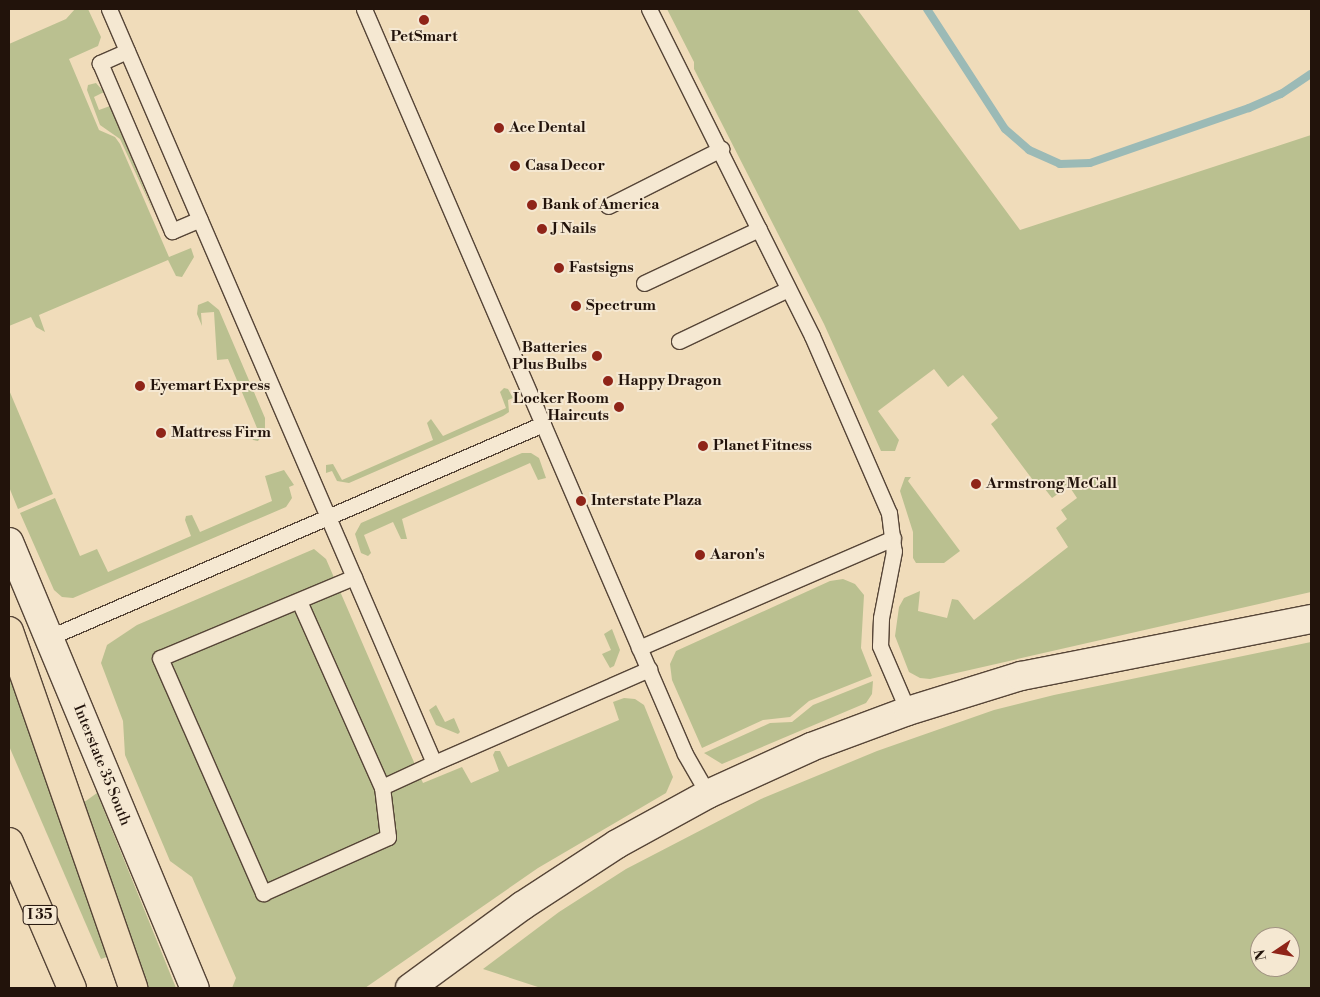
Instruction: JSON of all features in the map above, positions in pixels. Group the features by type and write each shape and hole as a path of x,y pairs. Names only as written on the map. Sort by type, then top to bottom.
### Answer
{"highway":[{"path":"9,631 133,988"},
{"name":"I 35","path":"9,842 72,988"}],"main road":[{"name":"Interstate 35 South","path":"9,542 195,988"},
{"path":"410,988 564,878 708,794 811,747 908,710 1077,663 1311,619"}],"lane":[{"path":"109,9 434,763"},
{"path":"364,9 685,754 708,794"},
{"path":"649,9 721,149 788,289 889,513 893,538 893,565 879,632 883,656 908,710"},
{"path":"127,51 100,63 172,231 200,219"},
{"path":"608,206 721,149"},
{"path":"644,284 759,229"},
{"path":"679,341 788,289"},
{"path":"50,637 543,424"},
{"path":"639,648 893,538"},
{"path":"299,600 382,787 388,837 262,893 160,658 354,577"},
{"path":"382,787 649,669"}],"green space":[{"path":"75,9 88,9 101,37 98,46 69,59 99,130 115,137 120,144 169,257 191,248 194,257 182,277 176,276 168,260 39,315 45,332 36,327 31,317 9,326 9,44 66,19"},
{"path":"667,9 857,9 1020,230 1311,135 1311,592 930,679 920,678 909,672 895,636 899,607 904,598 920,591 918,611 947,618 952,599 958,600 974,620 1068,547 1056,528 1067,519 1061,510 1077,498 1069,486 1052,498 1041,484 1038,487 991,424 998,418 963,375 948,387 934,369 878,411 899,440 895,451 881,451 824,324 694,69 694,62"},
{"path":"96,83 104,92 94,97 99,110 110,106 155,215 120,139 100,125 87,90 88,85"},
{"path":"208,301 219,310 265,418 265,430 258,441 253,440 250,433 257,428 228,359 217,360 214,312 201,313 202,326 197,314 198,305"},
{"path":"504,388 508,389 513,398 508,400 509,412 503,416 349,483 337,481 332,471 326,473 326,465 333,464 342,480 433,440 427,423 431,419 443,436 506,408 500,392"},
{"path":"9,390 53,494 18,509 9,487"},
{"path":"522,453 531,453 539,458 546,478 538,480 530,463 402,519 407,539 401,539 393,522 364,535 371,553 368,556 361,553 355,534 361,523"},
{"path":"284,470 294,485 289,487 292,498 286,507 73,598 62,597 54,590 20,513 55,498 80,556 97,549 108,572 191,536 185,520 186,516 192,515 200,532 272,501 265,476"},
{"path":"905,477 911,477 908,481 960,551 944,563 916,563 913,558 913,532 900,491"},
{"path":"314,549 326,559 423,783 462,767 471,783 499,771 493,755 495,751 500,751 508,767 619,720 613,702 624,698 635,699 644,705 673,777 666,793 538,868 365,988 232,988 236,978 192,877 170,861 125,755 123,721 101,663 107,645 137,625"},
{"path":"843,579 855,584 864,595 861,648 872,676 809,701 790,717 763,720 702,748 672,680 670,664 676,651 830,581"},
{"path":"612,629 620,650 614,666 610,668 602,654 611,650 604,634"},
{"path":"1311,642 1311,988 541,988 483,969 559,912 626,869 761,799 877,751 994,710 1054,695"},
{"path":"9,665 112,955 101,959 9,746"},
{"path":"873,681 872,694 866,703 722,764 704,753 770,723 792,722 813,705"},
{"path":"436,705 445,722 454,718 460,732 458,734 436,725 429,710"},
{"path":"97,793 176,988 148,988 83,803"}],"waterway":[{"path":"927,9 1005,129 1029,150 1060,164 1090,163 1249,108 1281,94 1311,74"}],"place":[{"name":"PetSmart","path":"424,20"},
{"name":"Ace Dental","path":"499,128"},
{"name":"Casa Decor","path":"515,166"},
{"name":"Bank of America","path":"532,205"},
{"name":"J Nails","path":"542,229"},
{"name":"Fastsigns","path":"559,268"},
{"name":"Spectrum","path":"576,306"},
{"name":"Batteries Plus Bulbs","path":"597,356"},
{"name":"Happy Dragon","path":"608,381"},
{"name":"Eyemart Express","path":"140,386"},
{"name":"Locker Room Haircuts","path":"619,407"},
{"name":"Mattress Firm","path":"161,433"},
{"name":"Planet Fitness","path":"703,446"},
{"name":"Armstrong McCall","path":"976,484"},
{"name":"Interstate Plaza","path":"581,501"},
{"name":"Aaron's","path":"700,555"}]}
